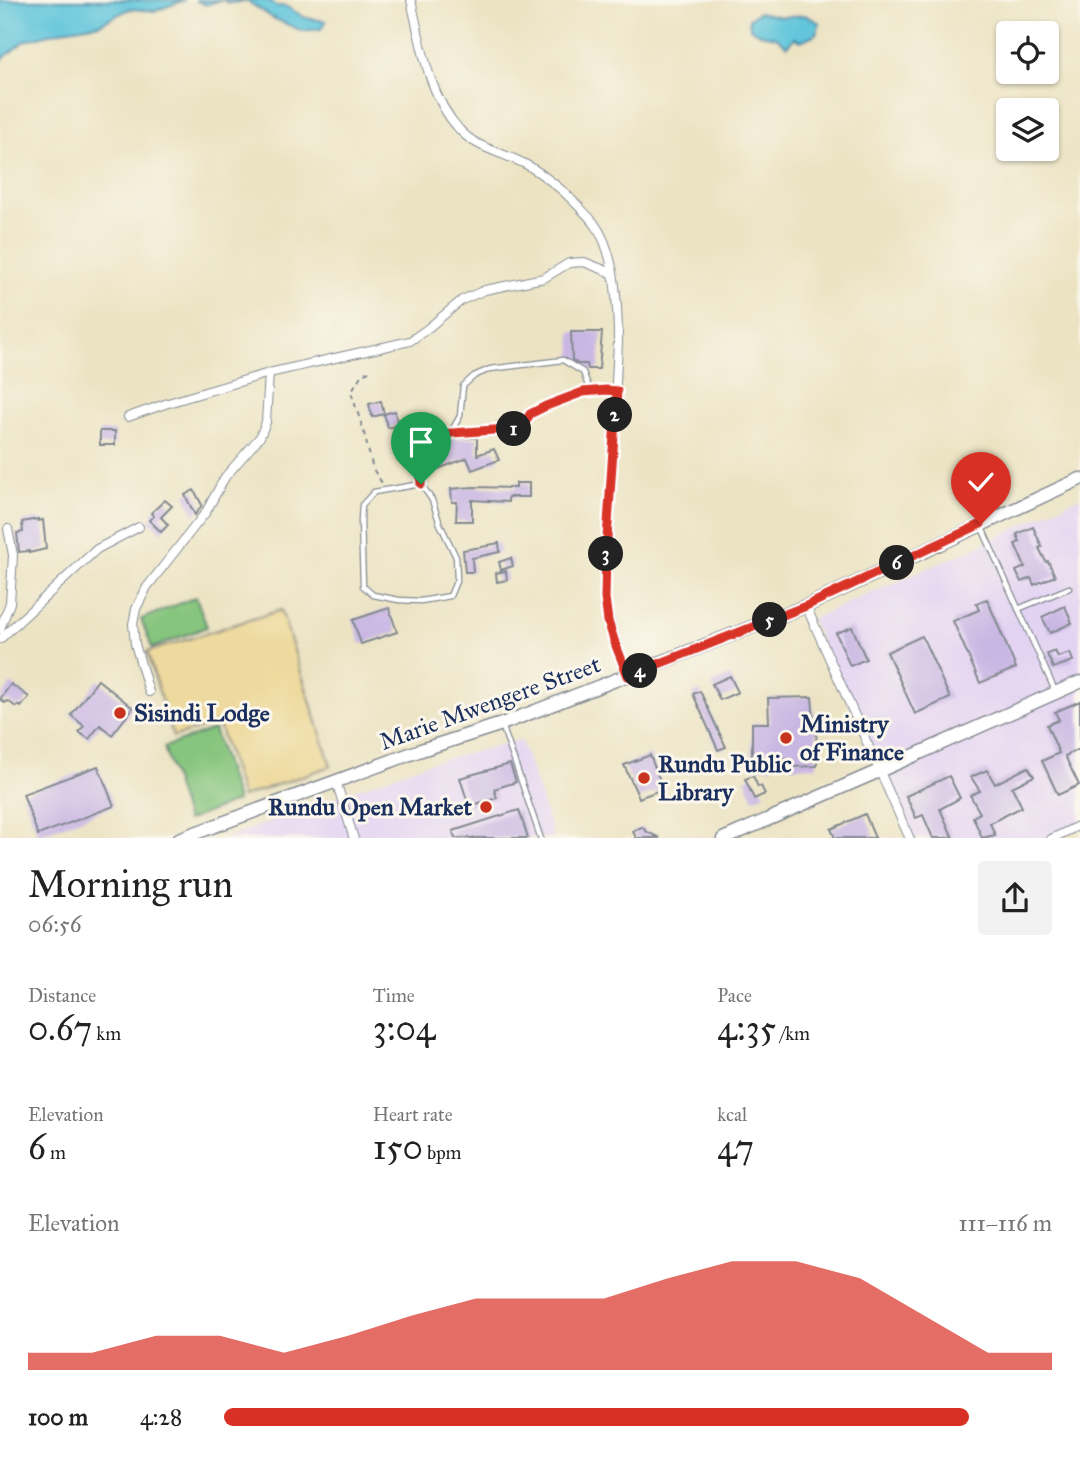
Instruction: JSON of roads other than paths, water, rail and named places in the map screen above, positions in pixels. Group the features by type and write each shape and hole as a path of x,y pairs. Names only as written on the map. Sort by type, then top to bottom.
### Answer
{"main road":[{"name":"Marie Mwengere Street","path":"179,838 201,835 336,781 502,724 806,606 1080,479"},
{"path":"728,837 1080,682"}],"street":[{"path":"411,0 432,81 458,129 478,144 509,155 531,167 577,204 595,225 605,244 618,307 617,391 605,598 608,621 628,676"},
{"path":"128,416 269,373 410,341 462,300 485,290 544,278 569,263 584,262 612,273"},
{"path":"149,692 135,644 133,624 136,609 147,587 206,512 225,477 260,436 266,422 269,373"},
{"path":"0,639 97,549 139,527"},
{"path":"0,629 10,603 13,555 8,529"},
{"path":"806,606 910,838"},
{"path":"336,781 354,838"},
{"path":"1051,838 1080,825"}],"lane":[{"path":"451,433 460,416 463,386 474,376 490,369 563,360 583,372 590,391"},
{"path":"421,484 374,492 362,505 360,520 363,586 373,595 421,601 450,596 457,579 456,557 440,524 432,499 421,484 420,463 425,435 522,428 530,414 583,392 617,391"},
{"path":"981,524 1056,693"},
{"path":"1018,609 1069,588"},
{"path":"502,724 541,838"}],"water":[{"path":"0,0 185,0 155,11 129,9 100,24 68,29 24,41 0,61"},
{"path":"195,0 221,0 206,5"},
{"path":"221,0 269,0 276,6 285,6 306,18 326,21 321,29 302,31 273,18 247,1 230,3"},
{"path":"759,12 782,17 805,15 820,23 816,34 801,41 794,38 787,46 776,37 760,34 750,28 749,19"}],"place":[{"name":"Sisindi Lodge","path":"120,713"},
{"name":"Ministry of Finance","path":"786,738"},
{"name":"Rundu Public Library","path":"644,778"},
{"name":"Rundu Open Market","path":"486,807"}]}
